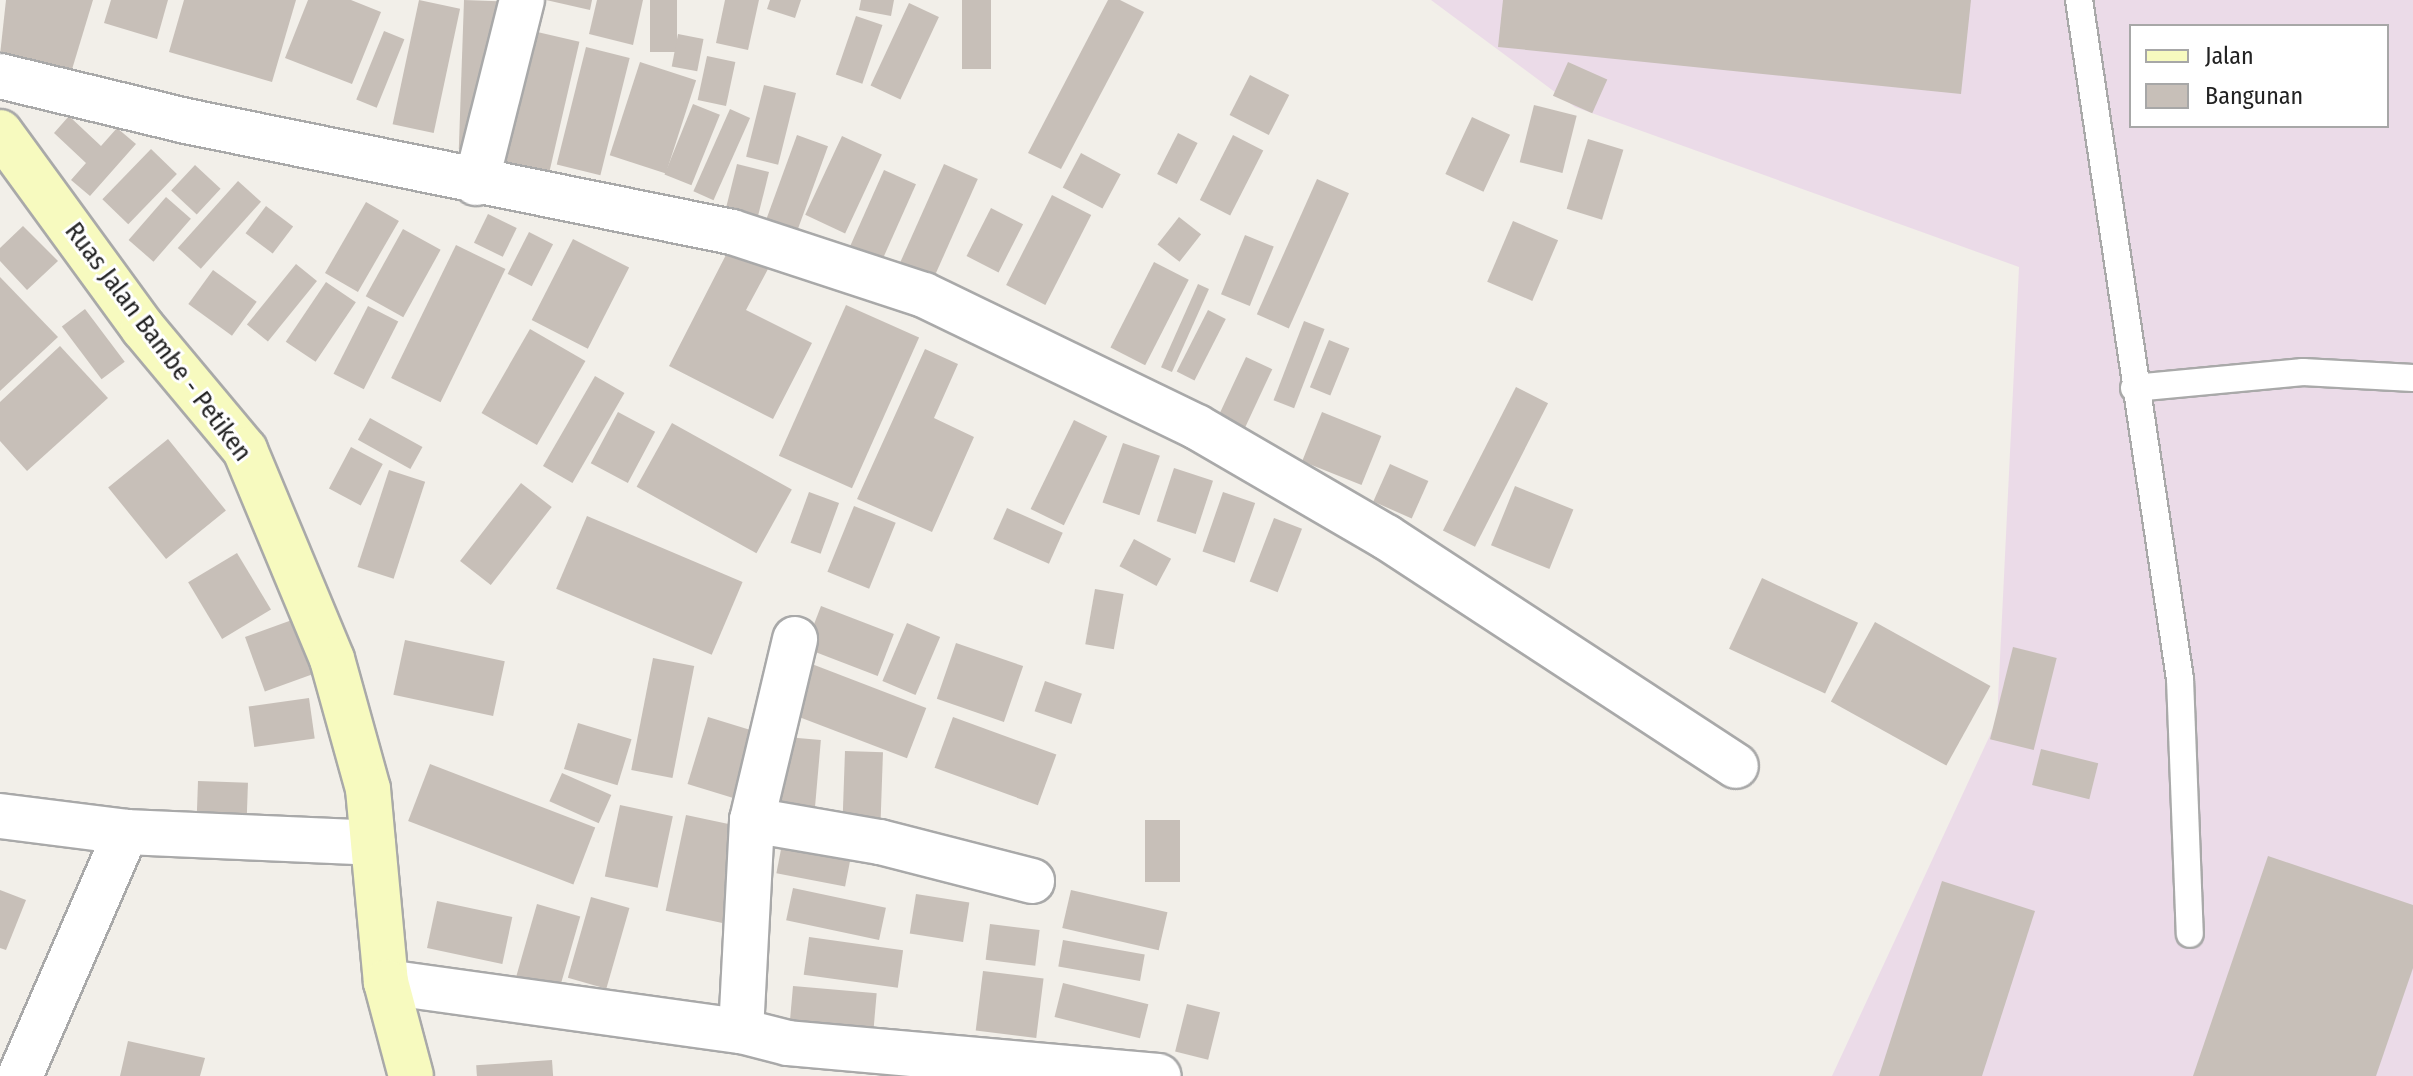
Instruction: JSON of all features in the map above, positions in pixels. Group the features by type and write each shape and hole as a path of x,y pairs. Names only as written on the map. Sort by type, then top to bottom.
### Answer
{"main road":[{"name":"Ruas Jalan Bambe - Petiken","path":"0,132 143,328 245,450 332,659 368,789 386,982 411,1076"}],"street":[{"path":"476,183 522,0"},
{"path":"0,76 476,183 732,232 924,295 1211,435 1386,537 1736,766"},
{"path":"741,1031 752,820 795,639"},
{"path":"0,816 126,832 373,843"},
{"path":"752,820 880,842 1032,881"},
{"path":"20,1076 126,832"},
{"path":"386,982 741,1031 788,1043 1159,1076"}],"lane":[{"path":"2079,0 2134,388 2180,679 2190,934"},
{"path":"2134,388 2303,372 2413,378"}],"shaded area":[{"path":"1431,0 2413,0 2413,1076 1832,1076 1997,720 2019,267 1575,107"}],"building":[{"path":"6,0 93,0 70,76 0,55"},
{"path":"111,0 168,0 157,39 104,23"},
{"path":"184,0 296,0 272,82 169,52"},
{"path":"308,0 351,0 381,12 352,84 285,58"},
{"path":"419,0 460,9 434,133 393,124"},
{"path":"464,0 498,1 493,150 459,149"},
{"path":"546,0 592,0 590,10"},
{"path":"597,0 643,0 633,45 589,34"},
{"path":"650,0 677,0 677,52 650,52"},
{"path":"725,0 759,0 748,50 716,43"},
{"path":"770,0 801,0 795,18 767,9"},
{"path":"861,0 894,0 891,16 859,10"},
{"path":"962,0 991,0 991,69 962,69"},
{"path":"1108,0 1120,0 1144,12 1061,169 1028,153"},
{"path":"1503,0 1971,0 1961,94 1498,47"},
{"path":"909,3 939,17 900,99 871,85"},
{"path":"856,16 882,25 862,84 836,75"},
{"path":"520,28 579,42 547,183 487,169"},
{"path":"384,31 404,39 377,108 356,100"},
{"path":"678,34 704,39 697,71 672,66"},
{"path":"586,47 630,58 600,175 557,164"},
{"path":"707,56 735,62 726,106 698,100"},
{"path":"640,62 696,80 666,173 610,155"},
{"path":"1568,62 1607,79 1592,113 1553,96"},
{"path":"1250,75 1289,95 1269,135 1230,115"},
{"path":"764,85 796,93 778,165 746,157"},
{"path":"693,104 720,115 691,185 665,174"},
{"path":"1534,105 1577,116 1562,173 1520,162"},
{"path":"730,109 750,118 713,200 693,191"},
{"path":"69,116 101,146 117,128 136,144 90,196 71,180 86,163 54,133"},
{"path":"1472,117 1510,135 1483,192 1445,174"},
{"path":"1178,133 1198,143 1177,184 1157,174"},
{"path":"797,135 828,146 797,232 766,221"},
{"path":"1233,135 1263,150 1230,215 1200,200"},
{"path":"842,136 882,155 845,233 805,215"},
{"path":"1588,139 1623,150 1602,220 1567,209"},
{"path":"151,149 177,174 128,224 102,199"},
{"path":"1081,153 1121,174 1102,209 1063,187"},
{"path":"737,164 769,172 757,219 725,211"},
{"path":"944,164 978,179 929,289 895,274"},
{"path":"195,165 221,189 197,214 171,191"},
{"path":"884,170 916,184 881,262 849,248"},
{"path":"1317,179 1349,193 1289,328 1257,314"},
{"path":"238,181 261,202 201,269 178,248"},
{"path":"1052,195 1091,215 1045,305 1006,285"},
{"path":"166,197 191,219 154,262 129,240"},
{"path":"366,202 399,221 358,292 325,273"},
{"path":"266,206 293,226 273,254 246,233"},
{"path":"991,208 1023,224 999,272 966,256"},
{"path":"488,214 517,228 503,257 474,243"},
{"path":"1179,217 1201,234 1180,262 1157,245"},
{"path":"1513,221 1558,240 1532,301 1487,282"},
{"path":"23,226 58,261 27,290 0,261 0,248"},
{"path":"403,229 441,250 403,317 366,296"},
{"path":"529,232 553,244 532,286 508,274"},
{"path":"1245,235 1274,247 1250,306 1221,294"},
{"path":"573,239 629,268 588,349 532,320"},
{"path":"456,245 505,269 441,402 391,378"},
{"path":"729,249 768,269 746,310 812,343 773,419 669,366"},
{"path":"1154,262 1189,280 1145,365 1110,348"},
{"path":"296,264 317,281 268,342 247,325"},
{"path":"213,270 257,302 232,336 188,304"},
{"path":"0,277 58,337 0,391"},
{"path":"326,282 356,302 316,362 286,342"},
{"path":"1198,284 1209,289 1172,372 1161,367"},
{"path":"846,305 919,338 852,488 779,456"},
{"path":"368,306 398,321 364,389 333,374"},
{"path":"85,309 125,362 102,379 62,326"},
{"path":"1208,310 1226,319 1194,381 1177,371"},
{"path":"1304,321 1325,329 1294,408 1274,400"},
{"path":"530,329 585,361 537,445 482,413"},
{"path":"1329,340 1349,348 1330,396 1310,387"},
{"path":"60,346 108,398 27,471 0,441 0,402"},
{"path":"925,349 958,364 934,418 974,437 932,532 857,499"},
{"path":"1246,357 1272,369 1243,432 1217,420"},
{"path":"595,376 624,393 572,483 543,466"},
{"path":"1516,387 1548,403 1475,547 1443,530"},
{"path":"618,412 655,432 628,483 591,463"},
{"path":"1322,412 1381,436 1361,485 1302,461"},
{"path":"370,418 422,447 410,469 358,440"},
{"path":"1074,420 1107,436 1064,525 1031,509"},
{"path":"672,423 792,489 756,553 637,487"},
{"path":"168,439 226,510 166,559 108,487"},
{"path":"1123,443 1160,456 1139,515 1102,503"},
{"path":"351,447 383,464 361,505 329,488"},
{"path":"1390,464 1428,481 1412,519 1373,501"},
{"path":"1174,468 1213,481 1196,534 1157,521"},
{"path":"389,470 425,482 394,579 357,567"},
{"path":"521,483 552,507 491,585 460,561"},
{"path":"1515,486 1573,510 1549,569 1491,545"},
{"path":"809,492 839,503 821,554 791,543"},
{"path":"1223,492 1255,503 1235,563 1202,552"},
{"path":"854,506 896,523 869,589 827,572"},
{"path":"1007,508 1063,533 1049,564 993,539"},
{"path":"587,516 743,582 712,655 556,589"},
{"path":"1274,518 1302,529 1278,592 1250,581"},
{"path":"1134,539 1171,559 1157,586 1119,566"},
{"path":"237,553 271,610 222,639 188,582"},
{"path":"1762,578 1858,623 1825,693 1729,649"},
{"path":"1095,589 1124,594 1114,649 1085,644"},
{"path":"821,606 894,634 878,676 805,648"},
{"path":"292,620 312,675 265,692 245,637"},
{"path":"1875,622 1990,686 1946,766 1831,702"},
{"path":"907,623 940,637 916,695 882,681"},
{"path":"405,640 505,661 493,716 393,695"},
{"path":"956,643 1023,666 1004,722 937,699"},
{"path":"2013,647 2057,658 2034,750 1990,739"},
{"path":"653,658 694,666 672,778 631,770"},
{"path":"804,661 926,708 907,758 785,711"},
{"path":"1045,681 1082,694 1071,724 1035,711"},
{"path":"309,698 315,739 254,747 249,706"},
{"path":"708,717 753,731 732,798 688,784"},
{"path":"953,717 1056,755 1038,805 935,768"},
{"path":"578,723 632,739 618,785 564,769"},
{"path":"786,737 821,740 813,825 779,822"},
{"path":"2041,749 2098,763 2089,799 2032,785"},
{"path":"845,751 883,752 880,831 842,830"},
{"path":"430,764 595,827 573,884 408,821"},
{"path":"562,773 611,795 599,823 549,801"},
{"path":"198,781 248,783 246,828 196,826"},
{"path":"620,805 673,816 658,888 605,876"},
{"path":"686,815 743,827 722,923 666,911"},
{"path":"1145,820 1180,820 1180,882 1145,882"},
{"path":"784,834 853,847 845,887 776,873"},
{"path":"2268,856 2413,905 2413,968 2376,1076 2193,1076"},
{"path":"1942,881 2035,911 1982,1076 1879,1076"},
{"path":"793,888 886,908 879,940 786,920"},
{"path":"0,890 26,900 6,950 0,948"},
{"path":"1071,890 1167,912 1159,950 1062,928"},
{"path":"916,894 969,902 963,942 910,934"},
{"path":"591,897 629,908 606,989 568,978"},
{"path":"437,901 512,917 502,964 427,948"},
{"path":"537,904 580,916 557,998 514,986"},
{"path":"990,924 1040,930 1035,966 986,960"},
{"path":"809,937 903,950 898,988 804,975"},
{"path":"1063,940 1145,954 1140,981 1058,967"},
{"path":"983,971 1044,978 1036,1038 976,1031"},
{"path":"1063,983 1148,1004 1140,1038 1055,1017"},
{"path":"793,986 877,993 872,1041 789,1034"},
{"path":"1187,1004 1220,1012 1208,1060 1175,1052"},
{"path":"128,1041 205,1058 200,1076 120,1076"},
{"path":"552,1060 553,1076 477,1076 476,1065"}]}
